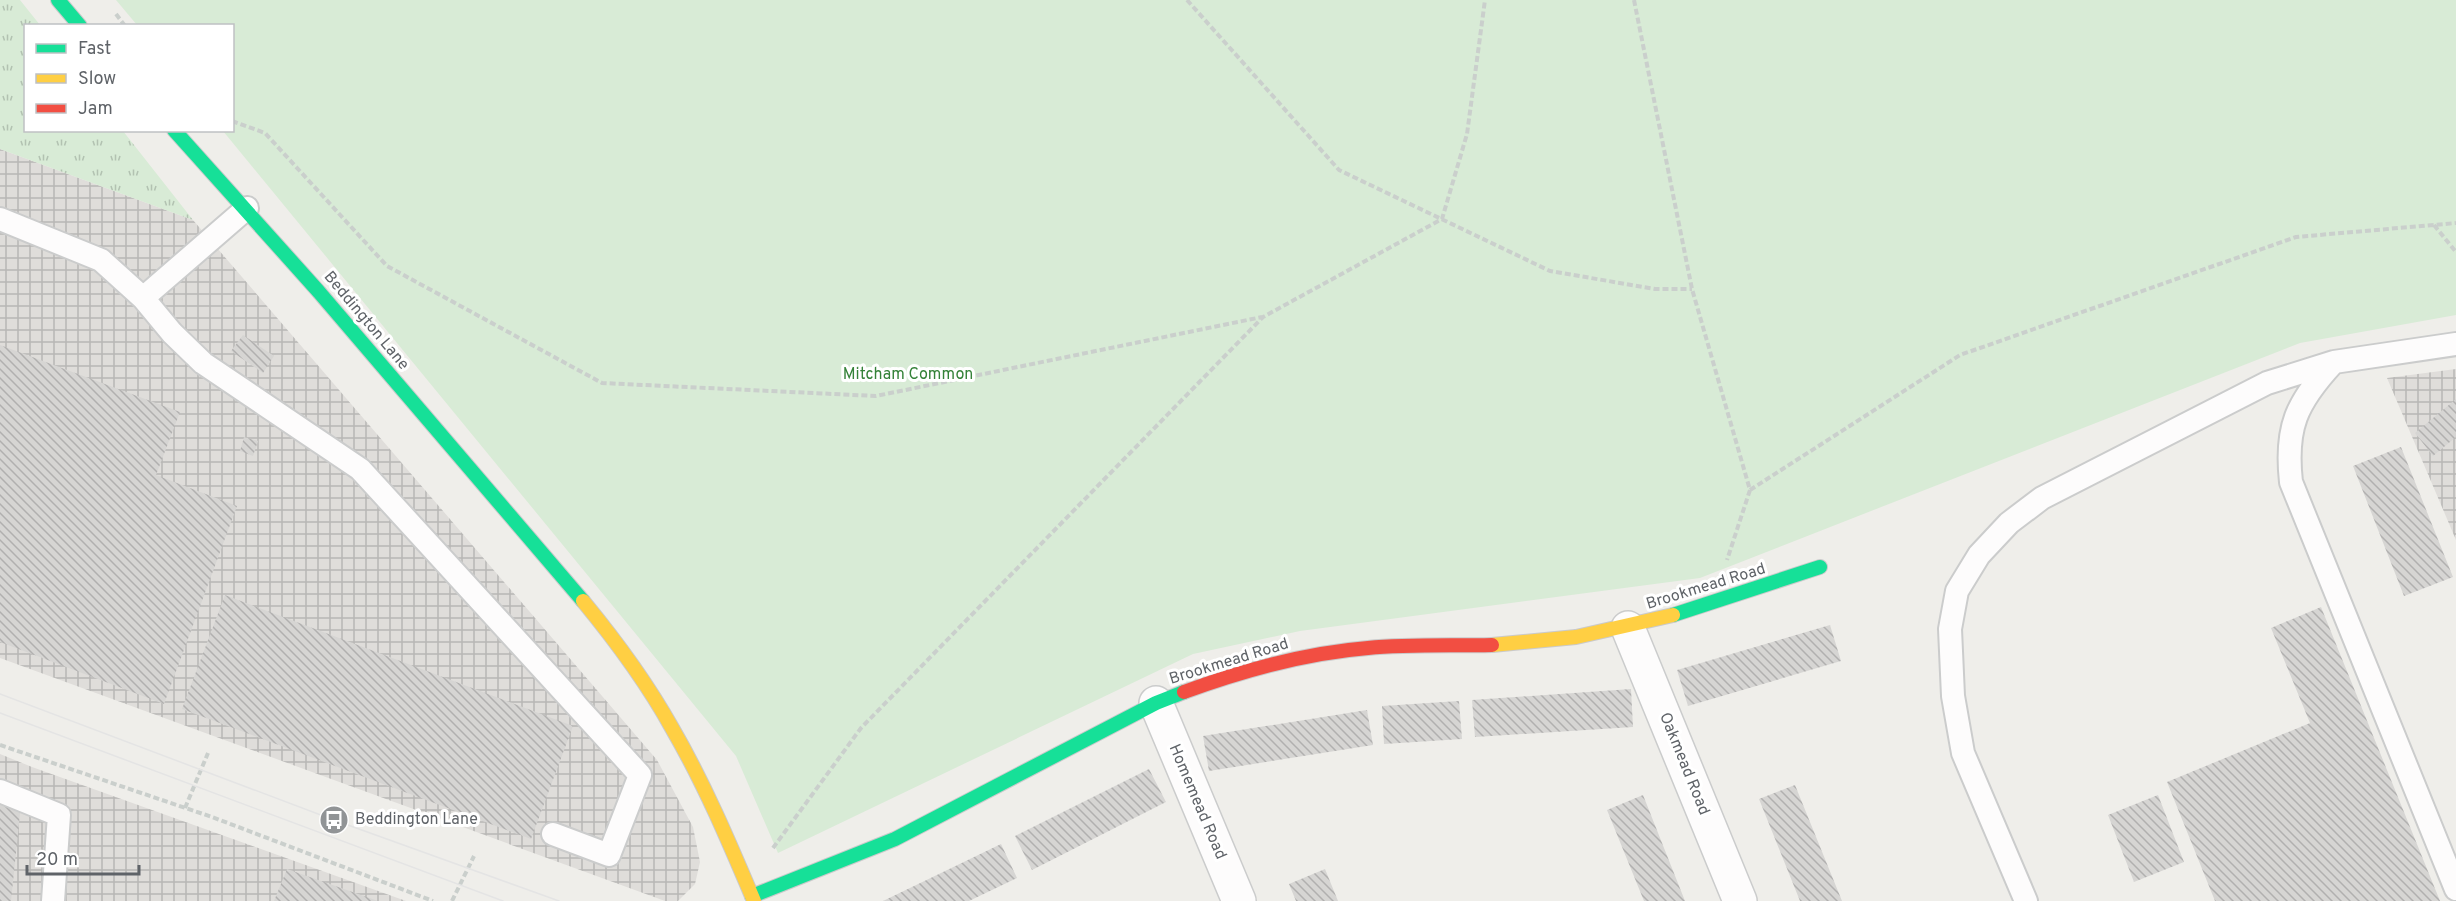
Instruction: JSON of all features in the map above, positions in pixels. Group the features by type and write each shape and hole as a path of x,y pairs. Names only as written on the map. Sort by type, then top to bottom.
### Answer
{"street":[{"path":"58,0 78,24"},
{"name":"Beddington Lane","path":"176,132 247,208 567,583 628,660 657,703 699,776 753,899"},
{"name":"Brookmead Road","path":"753,899 895,839 1156,703 1195,686 1263,666 1309,656 1368,648 1538,642 1628,628 1712,605 1820,567"},
{"name":"Oakmead Road","path":"1628,628 1740,901"},
{"name":"Homemead Road","path":"1156,703 1239,901"}],"lane":[{"path":"143,297 247,208"},
{"path":"0,219 101,260 143,297 172,333 203,363 360,469 640,775 609,855 553,834"},
{"path":"2026,901 1963,753 1953,696 1950,629 1958,591 1979,555 2009,523 2042,498 2267,383 2334,362 2456,344"},
{"path":"2334,362 2313,385 2294,418 2289,450 2290,483 2456,889"},
{"path":"0,792 59,815 52,901"}],"path":[{"path":"1187,0 1339,170 1550,271 1655,289 1692,289"},
{"path":"771,851 861,728 1263,317 1442,219 1467,134 1485,0"},
{"path":"1634,0 1692,289 1750,490 1712,605"},
{"path":"234,122 265,133 387,266 602,383 876,396 1263,317"},
{"path":"1750,490 1960,355 2296,237 2456,224"},
{"path":"2434,225 2456,252"},
{"path":"0,745 185,808 433,901"},
{"path":"185,808 208,753"},
{"path":"452,901 474,856"}],"shaded area":[{"path":"0,149 193,220 657,760 693,827 700,862 695,884 678,901 665,901 0,658"},
{"path":"2456,369 2456,540 2387,378"},
{"path":"0,754 32,767 406,901 0,901"}],"green space":[{"path":"0,0 20,0 39,24 24,24 24,132 124,132 193,220 0,149"},
{"name":"Mitcham Common","path":"116,0 2456,0 2456,315 2300,343 1700,578 1300,631 1193,654 778,853 736,756 224,132 234,132 234,24 136,24"}],"building":[{"path":"243,335 274,356 263,373 231,351"},
{"path":"0,345 180,412 156,475 237,506 164,704 0,642"},
{"path":"2456,399 2456,437 2433,456 2415,433"},
{"path":"244,437 258,441 253,456 240,451"},
{"path":"2401,447 2453,577 2404,596 2353,466"},
{"path":"225,595 573,726 531,839 182,709"},
{"path":"2321,607 2440,901 2215,901 2167,782 2310,723 2271,628"},
{"path":"1830,625 1841,661 1688,706 1677,670"},
{"path":"1631,689 1633,727 1475,737 1472,700"},
{"path":"1459,701 1462,739 1384,744 1382,706"},
{"path":"1367,710 1373,745 1209,771 1203,736"},
{"path":"1149,769 1166,802 1032,870 1015,836"},
{"path":"1795,785 1842,901 1800,901 1759,799"},
{"path":"1643,795 1685,901 1644,901 1607,810"},
{"path":"2158,795 2184,862 2134,882 2108,815"},
{"path":"0,802 21,804 11,901 0,901"},
{"path":"1001,844 1017,878 969,901 883,901"},
{"path":"287,869 378,901 274,901"},
{"path":"1325,869 1338,901 1296,901 1289,884"}],"tram line":[{"path":"0,694 334,820 559,901"},
{"path":"0,713 503,901"}],"traffic: fast":[{"path":"58,0 78,24"},
{"path":"176,132 319,292 583,601"},
{"path":"1673,615 1820,567"},
{"path":"752,896 895,839 1156,703 1184,692"}],"traffic: slow":[{"path":"583,601 652,695 684,749 726,835 754,901"},
{"path":"1492,645 1576,637 1673,615"}],"traffic: jam":[{"path":"1184,692 1252,670 1298,658 1344,650 1492,645"}],"place":[{"name":"Beddington Lane","path":"334,820"}]}
